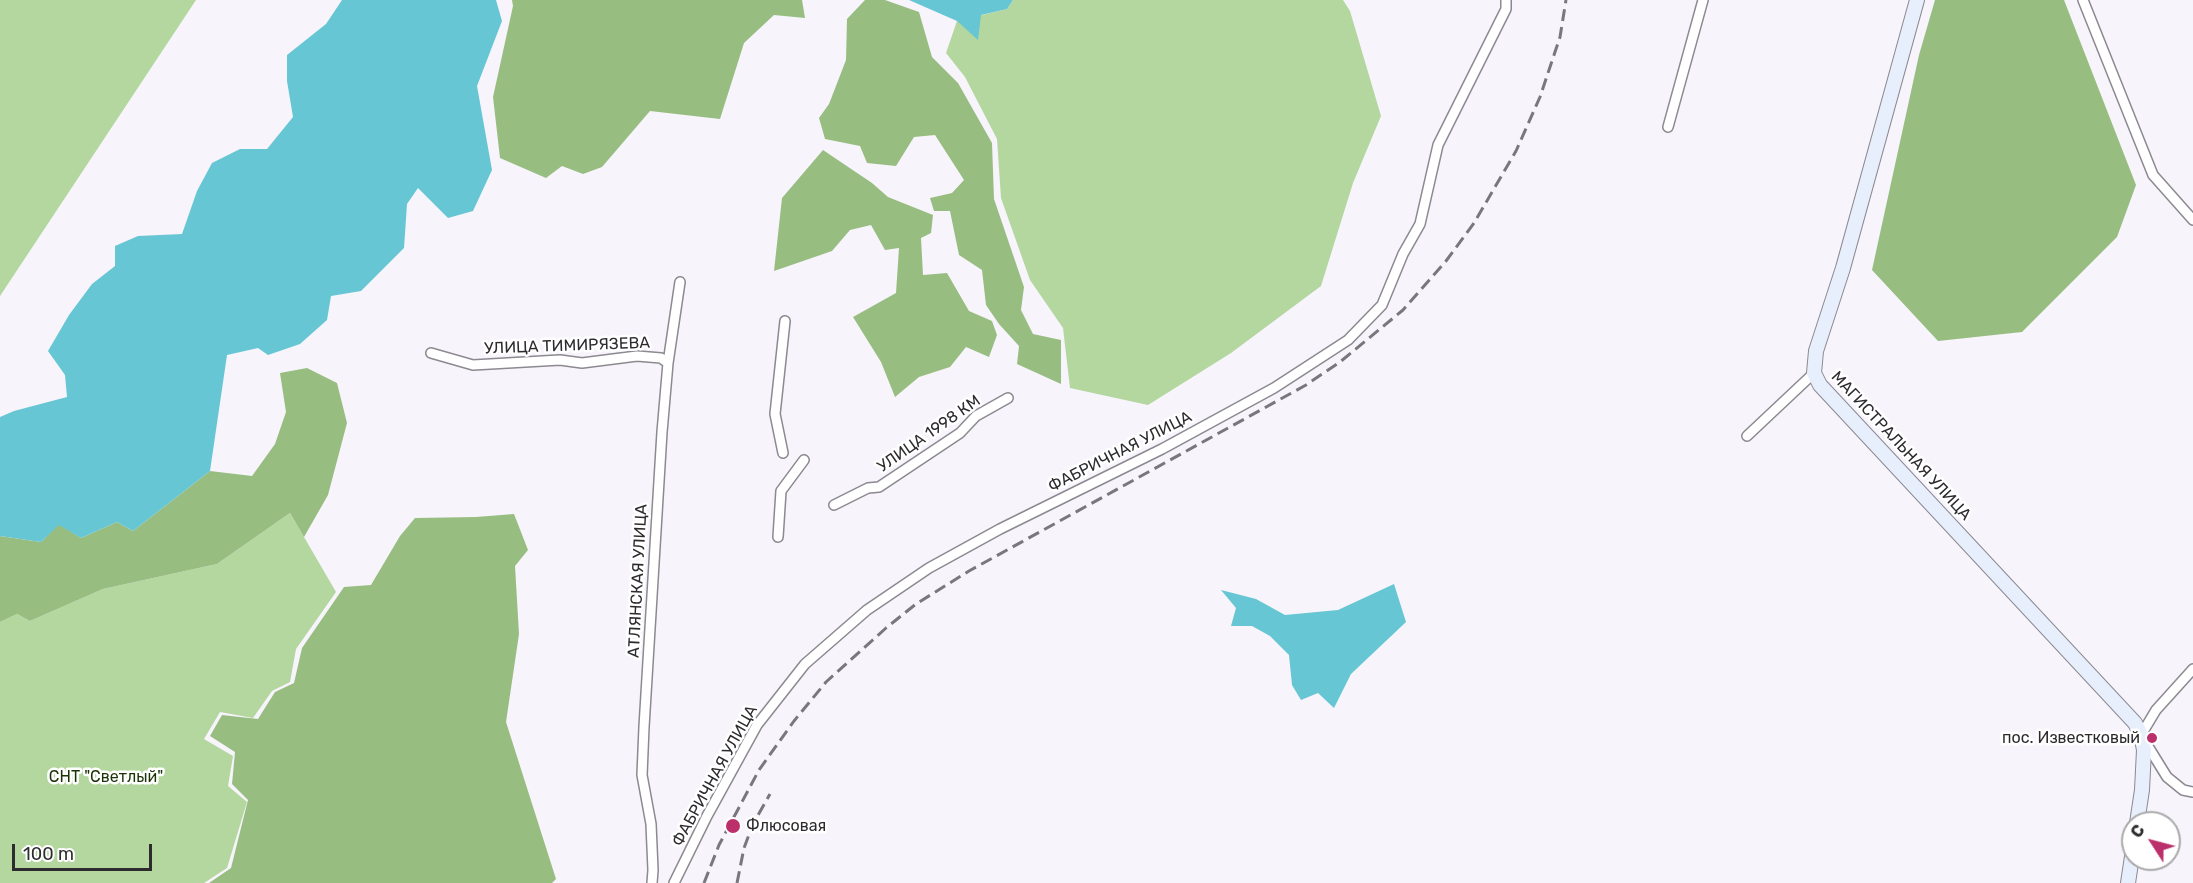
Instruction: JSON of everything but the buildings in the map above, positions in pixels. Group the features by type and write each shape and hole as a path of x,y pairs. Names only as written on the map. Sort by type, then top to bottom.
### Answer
{"street":[{"name":"ФАБРИЧНАЯ УЛИЦА","path":"674,883 707,816 757,725 805,664 867,610 929,568 1000,529 1162,449 1274,388 1348,340 1382,306 1403,254 1420,224 1438,145 1506,9 1506,0"},
{"path":"1668,127 1703,0"},
{"name":"МАГИСТРАЛЬНАЯ УЛИЦА","path":"1917,0 1843,268 1816,351 1814,373 1820,385 2135,723 2141,735"},
{"path":"2083,0 2153,175 2193,220"},
{"name":"АТЛЯНСКАЯ УЛИЦА","path":"652,883 651,824 642,775 643,736 668,363 680,282"},
{"path":"783,453 774,414 785,321"},
{"name":"УЛИЦА ТИМИРЯЗЕВА","path":"431,353 473,365 560,360 582,363 637,357 661,358 668,363"},
{"path":"1747,436 1814,373"},
{"name":"УЛИЦА 1998 КМ","path":"834,505 868,488 879,487 960,433 976,416 1008,398"},
{"path":"778,537 781,492 804,460"},
{"path":"2139,811 2144,750 2141,735 2156,710 2193,669"},
{"path":"2141,735 2167,777 2182,790 2193,792"}],"green space":[{"path":"0,0 196,0 0,296"},
{"path":"512,0 802,0 805,18 774,15 744,43 720,119 650,111 602,167 583,174 562,166 546,178 500,158 493,97 513,6"},
{"path":"865,0 885,0 919,12 932,57 958,83 992,143 994,199 1024,287 1021,310 1033,334 1061,340 1061,384 1017,364 1019,346 986,305 982,270 959,255 950,211 934,211 930,198 952,193 964,180 935,135 914,137 896,166 867,163 860,146 825,139 819,118 829,104 846,60 847,19"},
{"path":"1013,0 1343,0 1350,11 1381,116 1353,183 1321,286 1231,353 1148,405 1070,388 1063,328 1030,280 1001,198 997,139 965,77 946,53 957,21 1007,9"},
{"path":"1935,0 2064,0 2136,185 2117,237 2022,332 1938,341 1872,270 1919,55"},
{"path":"823,150 872,183 888,197 933,215 931,233 921,238 923,275 947,273 969,311 992,321 997,335 989,357 966,347 950,367 919,377 895,397 881,362 853,317 896,293 899,248 885,250 871,225 850,230 832,251 774,271 782,198"},
{"path":"307,368 337,383 347,423 328,495 304,537 290,513 217,564 103,589 30,621 17,614 0,622 0,536 41,542 59,524 81,538 117,522 133,531 210,471 252,476 275,444 286,412 280,373"},
{"name":"СНТ \"Светлый\"","path":"290,513 336,592 296,649 290,682 272,691 253,718 220,712 204,739 233,756 228,786 247,802 227,868 204,883 0,883 0,622 17,614 30,621 103,589 217,564"},
{"path":"514,514 528,550 515,566 519,634 506,722 556,879 552,883 209,883 231,868 248,800 232,784 235,752 210,736 222,715 258,719 275,692 294,683 302,648 344,587 371,585 400,536 415,518"}],"water":[{"path":"342,0 496,0 502,21 477,86 492,170 473,211 448,218 418,188 407,204 404,248 361,291 331,296 327,320 300,344 268,355 258,348 227,355 210,471 133,531 117,522 81,538 59,525 41,542 0,536 0,417 67,397 65,375 48,351 69,315 92,284 115,266 115,246 138,236 182,234 197,191 212,163 240,149 267,149 293,117 287,81 287,55 326,24"},
{"path":"909,0 1013,0 1007,9 981,15 978,40 957,21"},
{"path":"1394,584 1406,622 1351,674 1334,708 1318,693 1301,700 1292,685 1289,655 1270,636 1252,626 1231,626 1236,608 1221,590 1256,599 1285,615 1338,610"}],"railway":[{"path":"704,883 719,845 759,770 794,721 826,682 886,628 916,604 969,571 1306,385 1340,362 1403,310 1446,261 1474,223 1516,151 1540,97 1560,37 1566,0"},
{"path":"737,883 744,848 753,824 770,794"}],"place":[{"name":"пос. Известковый","path":"2152,738"},
{"name":"Флюсовая","path":"733,826"}]}
